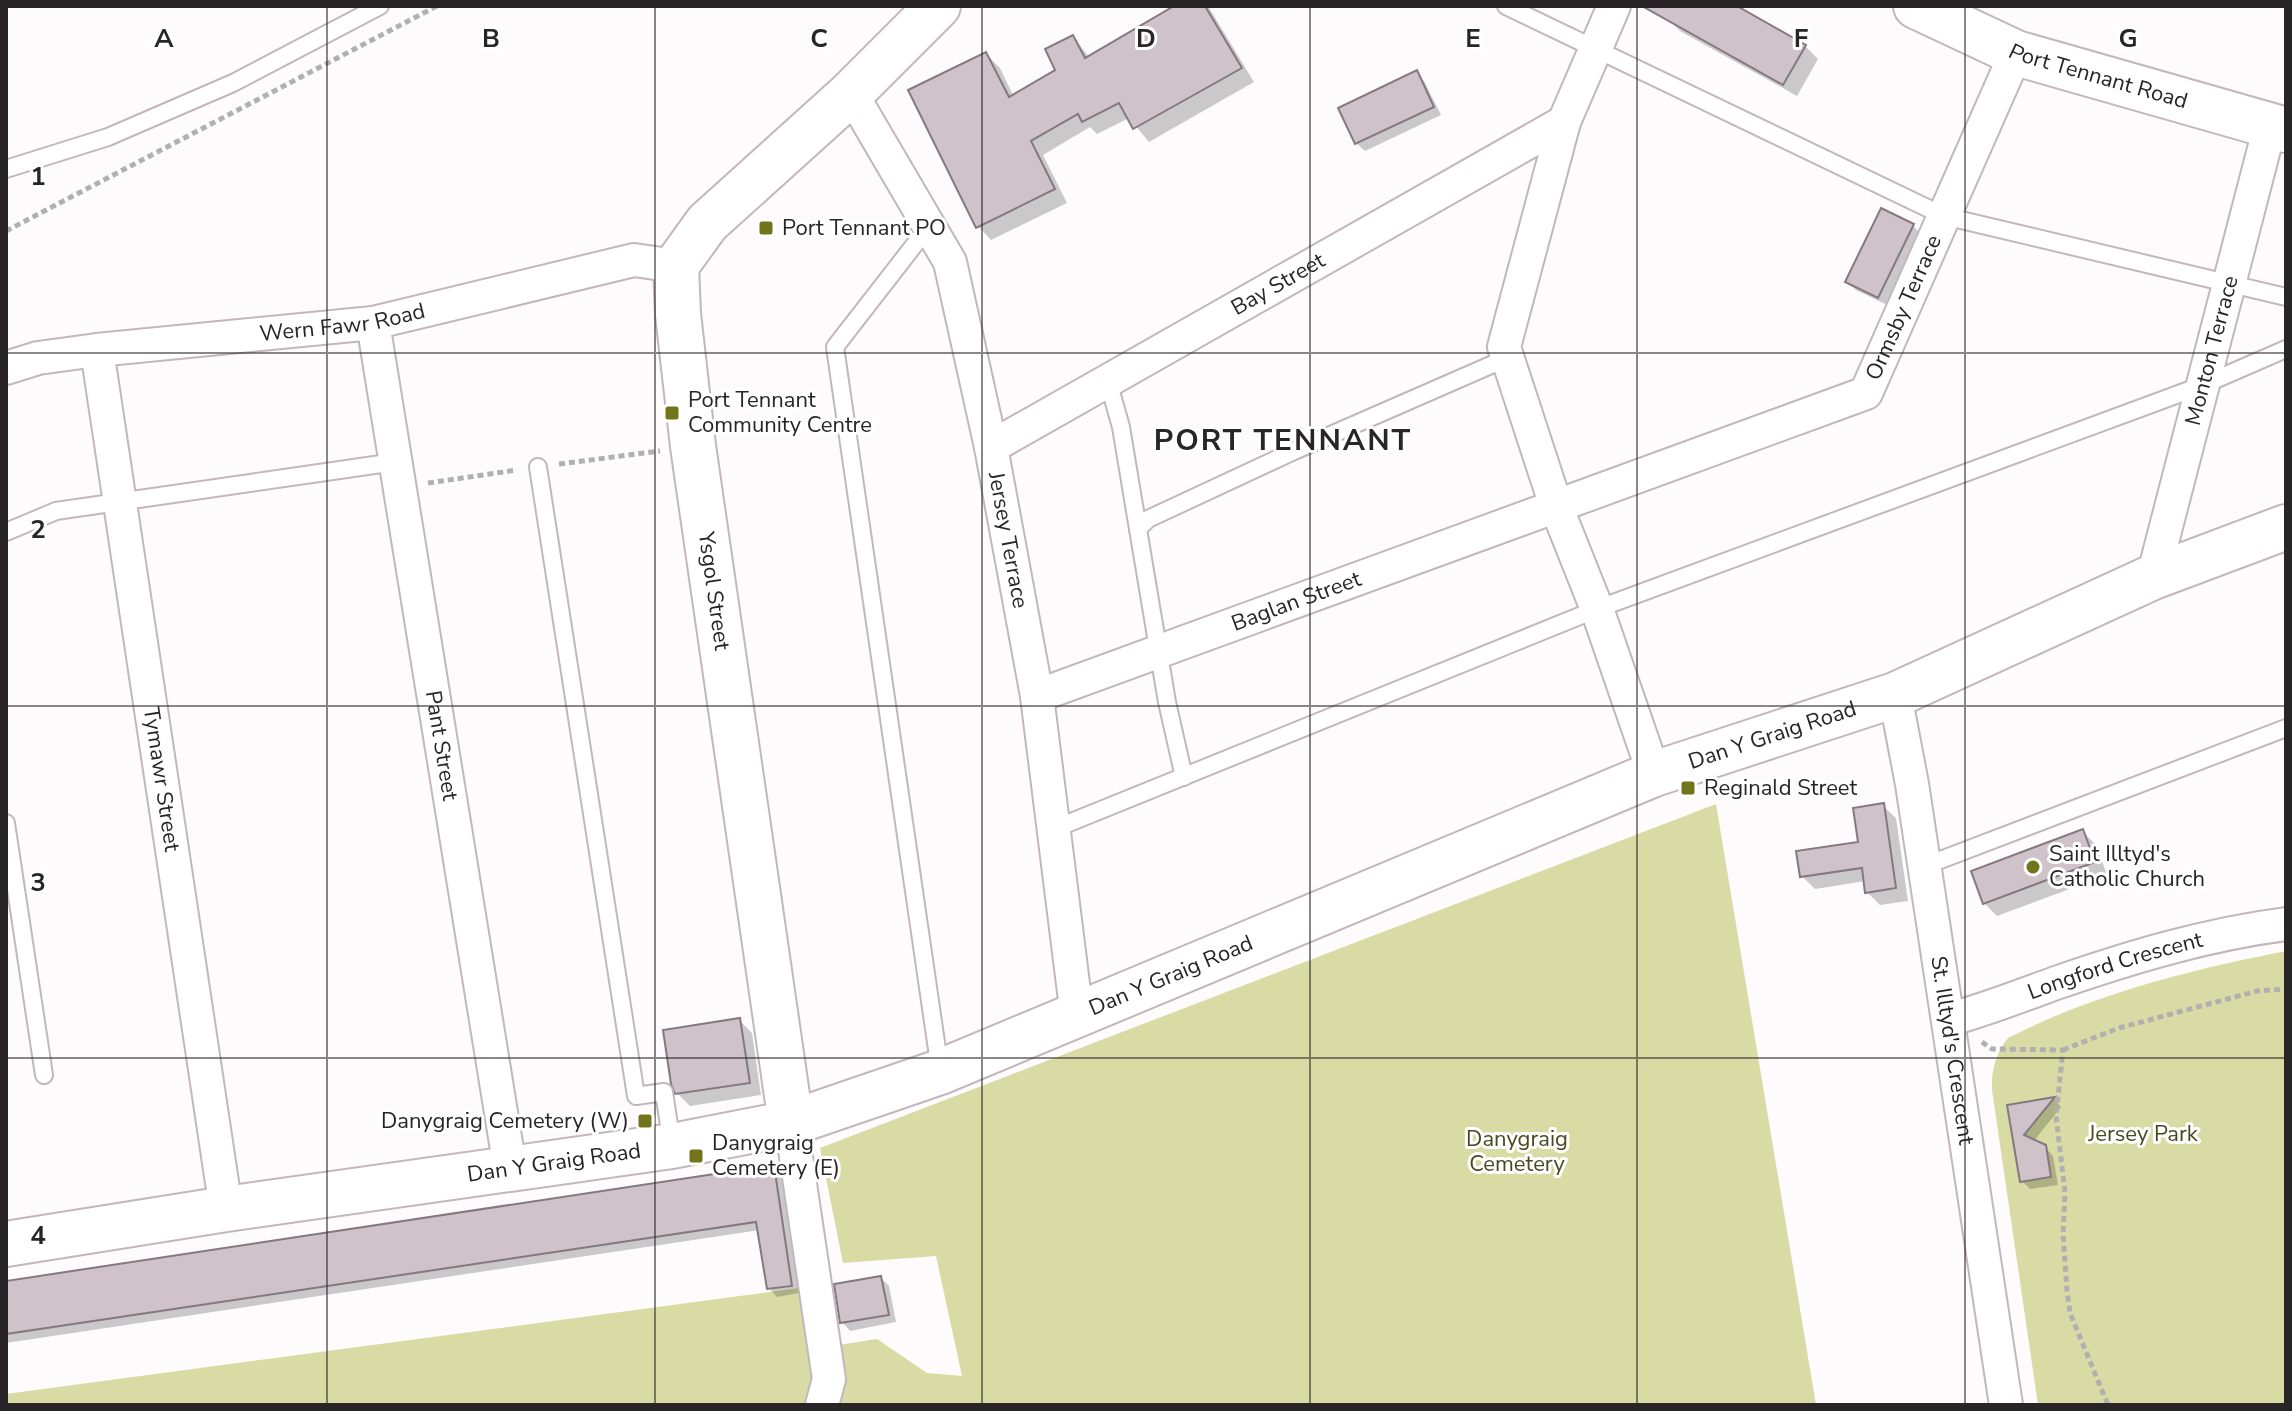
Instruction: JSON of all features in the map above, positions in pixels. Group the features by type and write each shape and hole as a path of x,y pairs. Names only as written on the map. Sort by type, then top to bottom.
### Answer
{"street":[{"path":"676,266 707,223 851,93 938,6"},
{"path":"1614,6 1564,122 1504,347 1556,506 1597,609 1654,774"},
{"name":"Port Tennant Road","path":"1916,6 2016,53 2278,128"},
{"name":"Ormsby Terrace","path":"1556,506 1866,393 2016,53"},
{"name":"Jersey Terrace","path":"851,93 950,262 991,447 1037,696 1077,1016"},
{"name":"Bay Street","path":"991,447 1564,122"},
{"name":"Monton Terrace","path":"2153,577 2230,282 2278,128"},
{"name":"Wern Fawr Road","path":"6,368 38,358 97,350 373,323 634,260 676,266"},
{"name":"Ysgol Street","path":"676,266 678,314 693,446 829,1379 822,1405"},
{"name":"Pant Street","path":"373,323 510,1168"},
{"name":"Tymawr Street","path":"97,350 226,1209"},
{"name":"Baglan Street","path":"1037,696 1556,506"},
{"name":"Dan Y Graig Road","path":"6,1244 226,1209 672,1146 791,1123 940,1072 1654,774 1895,695 2153,577 2286,527"},
{"name":"St. Illtyd's Crescent","path":"1895,695 1912,784 1922,867 2006,1405"},
{"name":"Longford Crescent","path":"1948,1020 2173,947 2286,924"}],"lane":[{"path":"6,169 108,137 220,89 380,6"},
{"path":"1506,6 1944,216 2286,297"},
{"path":"929,226 835,347 940,1072"},
{"path":"1054,829 1597,609 2203,385 2286,349"},
{"path":"1138,529 1148,519 1294,451 1507,358"},
{"path":"1108,381 1121,427 1172,728 1184,777"},
{"path":"6,532 56,511 395,462"},
{"path":"538,467 636,1096 664,1092 672,1146"},
{"path":"1922,867 2286,728"},
{"path":"6,823 44,1075"}],"path":[{"path":"6,231 437,6"},
{"path":"1948,1020 1992,1049 2063,1050 2135,1023 2257,991 2286,989"},
{"path":"2063,1050 2056,1116 2065,1192 2063,1234 2067,1291 2070,1313 2108,1405"}],"green space":[{"name":"Danygraig Cemetery","path":"1716,804 1816,1405 6,1405 6,1394 829,1284 838,1345 877,1339 927,1373 962,1376 936,1256 843,1263 820,1148"},
{"name":"Jersey Park","path":"2286,951 2286,1405 2038,1405 1992,1090 1993,1069 2000,1050 2008,1038 2109,996 2214,966"}],"building":[{"path":"1174,6 1205,6 1242,68 1133,129 1119,103 1082,122 1078,114 1031,141 1055,189 976,228 908,90 986,52 1009,97 1055,70 1045,49 1073,35 1085,58"},
{"path":"1642,6 1737,6 1806,45 1783,85"},
{"path":"1417,70 1434,107 1355,144 1338,108"},
{"path":"1881,208 1914,224 1878,298 1845,282"},
{"path":"1884,803 1896,888 1865,893 1862,868 1800,877 1796,851 1858,842 1853,808"},
{"name":"Saint Illtyd's Catholic Church","path":"2083,829 2095,862 1983,904 1971,871"},
{"path":"740,1018 750,1083 675,1094 663,1030"},
{"path":"2055,1097 2024,1135 2046,1145 2051,1177 2020,1182 2007,1105"},
{"path":"774,1165 792,1286 767,1289 756,1222 6,1334 6,1281"},
{"path":"881,1276 889,1315 840,1323 834,1284"}],"place":[{"name":"Port Tennant PO","path":"766,228"},
{"name":"Port Tennant Community Centre","path":"672,413"},
{"name":"Reginald Street","path":"1688,788"},
{"name":"Saint Illtyd's Catholic Church","path":"2033,867"},
{"name":"Danygraig Cemetery (W)","path":"645,1121"},
{"name":"Danygraig Cemetery (E)","path":"696,1156"}],"district":[{"name":"PORT TENNANT","path":"1283,440"}]}
